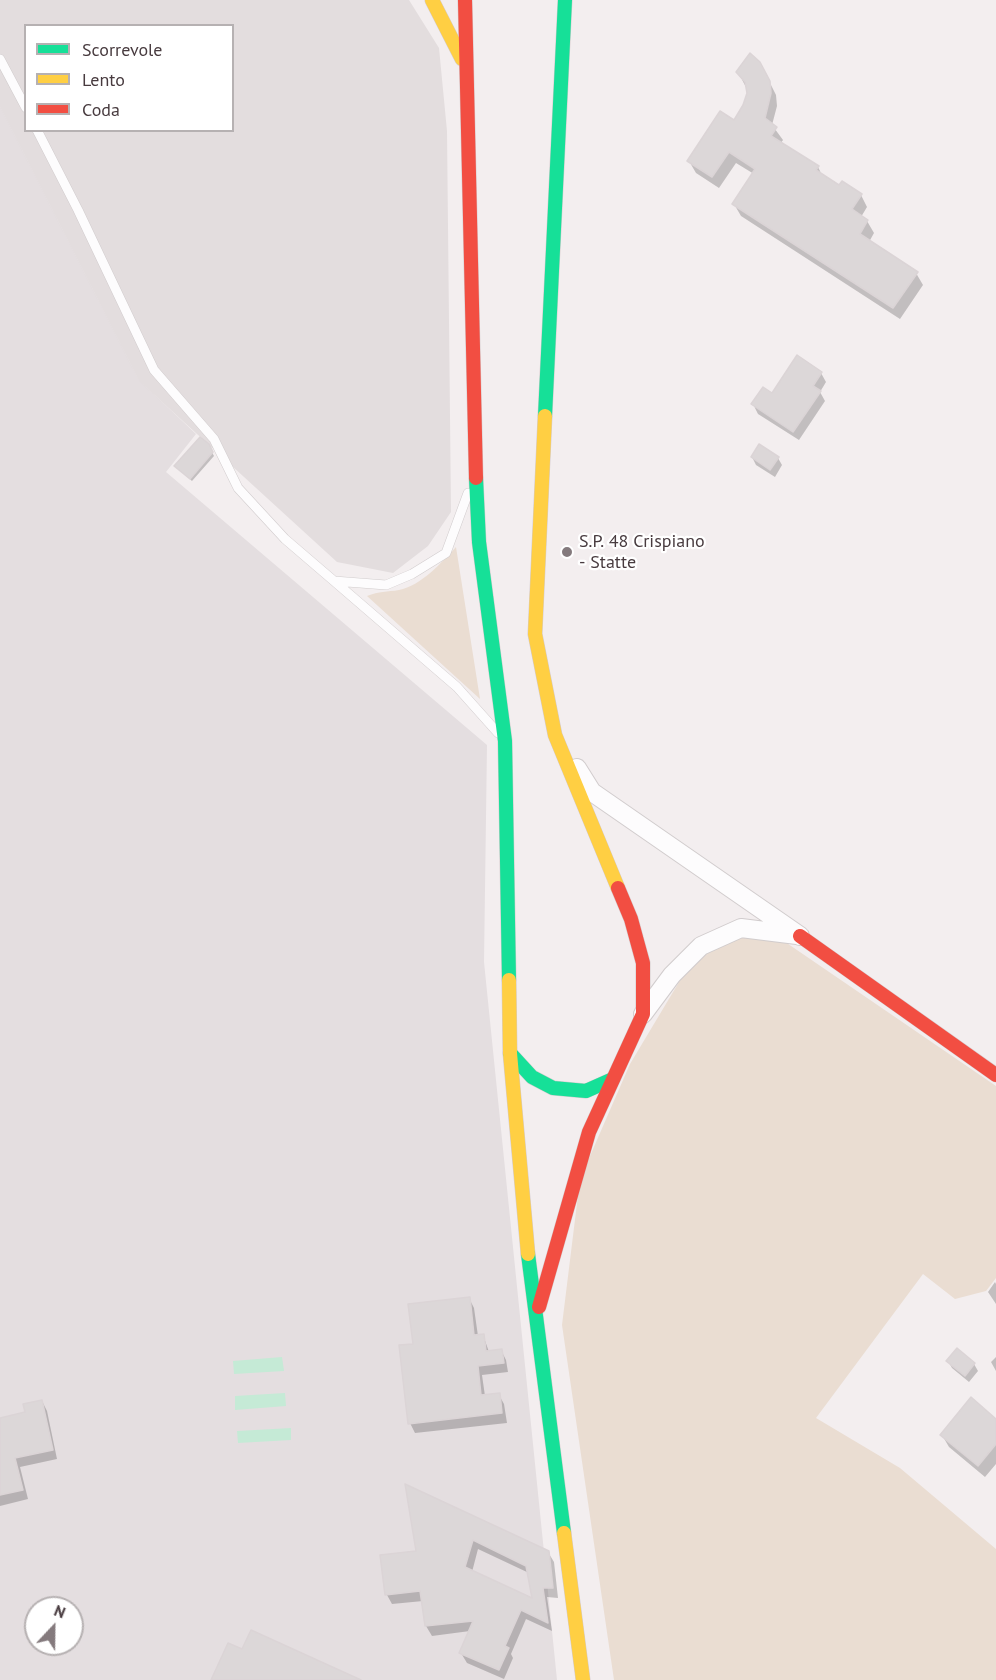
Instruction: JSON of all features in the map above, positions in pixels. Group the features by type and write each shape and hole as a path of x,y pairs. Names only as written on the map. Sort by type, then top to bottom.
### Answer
{"main road":[{"path":"432,0 466,67"},
{"path":"465,0 475,467 479,542 505,741 510,1053 523,1224 537,1314 583,1680"},
{"path":"537,1314 589,1132 643,1014 643,963 632,919 555,735 535,634 565,0"},
{"path":"800,936 996,1075"},
{"path":"510,1053 532,1077 554,1088 586,1091 613,1078"}],"street":[{"path":"555,735 592,792 800,936"},
{"path":"643,1014 672,975 701,946 741,928 800,936"}],"lane":[{"path":"0,59 24,104"},
{"path":"38,132 154,370 214,439 238,488 285,539 457,687 505,741"},
{"path":"334,581 386,585 412,574 446,553 466,500 475,467"}],"shaded area":[{"path":"0,0 409,0 439,48 447,131 451,512 428,546 393,573 337,562 139,381 0,107"},
{"path":"0,106 139,380 196,434 166,472 487,745 484,962 557,1680 0,1680"},
{"path":"456,547 480,699 367,596 407,588 415,584 430,573"},
{"path":"775,935 996,1086 996,1278 986,1291 955,1299 923,1274 816,1418 900,1468 996,1549 996,1680 614,1680 562,1325 580,1179 630,1064 691,962 726,937"},
{"path":"282,1357 284,1371 234,1374 233,1361"},
{"path":"285,1393 286,1406 235,1410 235,1396"},
{"path":"291,1428 291,1440 238,1443 237,1431"}],"building":[{"path":"750,53 760,62 770,81 771,93 765,118 777,127 771,136 819,166 816,170 839,185 842,181 862,194 852,209 868,220 860,234 918,272 893,308 732,204 755,169 729,152 712,177 687,161 720,111 734,120 743,105 747,93 745,82 736,72"},
{"path":"797,355 822,372 813,386 821,391 793,432 751,404 763,387 772,393"},
{"path":"200,437 209,444 213,452 190,479 174,466"},
{"path":"759,444 779,457 770,470 751,457"},
{"path":"470,1297 474,1335 484,1334 486,1351 502,1349 504,1363 478,1366 481,1395 500,1393 502,1413 408,1424 399,1345 413,1344 408,1304"},
{"path":"957,1348 975,1363 965,1376 946,1361"},
{"path":"971,1397 996,1419 996,1444 978,1466 940,1435"},
{"path":"42,1400 53,1450 15,1458 23,1490 0,1495 0,1418 25,1412 23,1404"},
{"path":"405,1484 549,1551 553,1588 543,1588 548,1623 521,1610 505,1646 509,1648 499,1670 459,1653 473,1621 425,1626 420,1591 385,1595 380,1555 416,1551","holes":["473,1540 526,1566 532,1598 465,1567"]},
{"path":"251,1630 361,1680 211,1680 228,1643 242,1649"}],"traffic: fast":[{"path":"545,416 565,0"},
{"path":"476,478 479,542 505,741 509,980"},
{"path":"510,1053 532,1077 553,1088 586,1091 613,1079"},
{"path":"528,1254 564,1533"}],"traffic: slow":[{"path":"432,0 462,59"},
{"path":"545,416 535,634 555,735 618,888"},
{"path":"509,980 510,1053 528,1254"},
{"path":"564,1533 583,1680"}],"traffic: jam":[{"path":"465,0 476,478"},
{"path":"539,1307 589,1132 643,1014 643,963 631,919 618,888"},
{"path":"800,936 996,1075"}],"place":[{"name":"S.P. 48 Crispiano - Statte","path":"567,552"}]}
